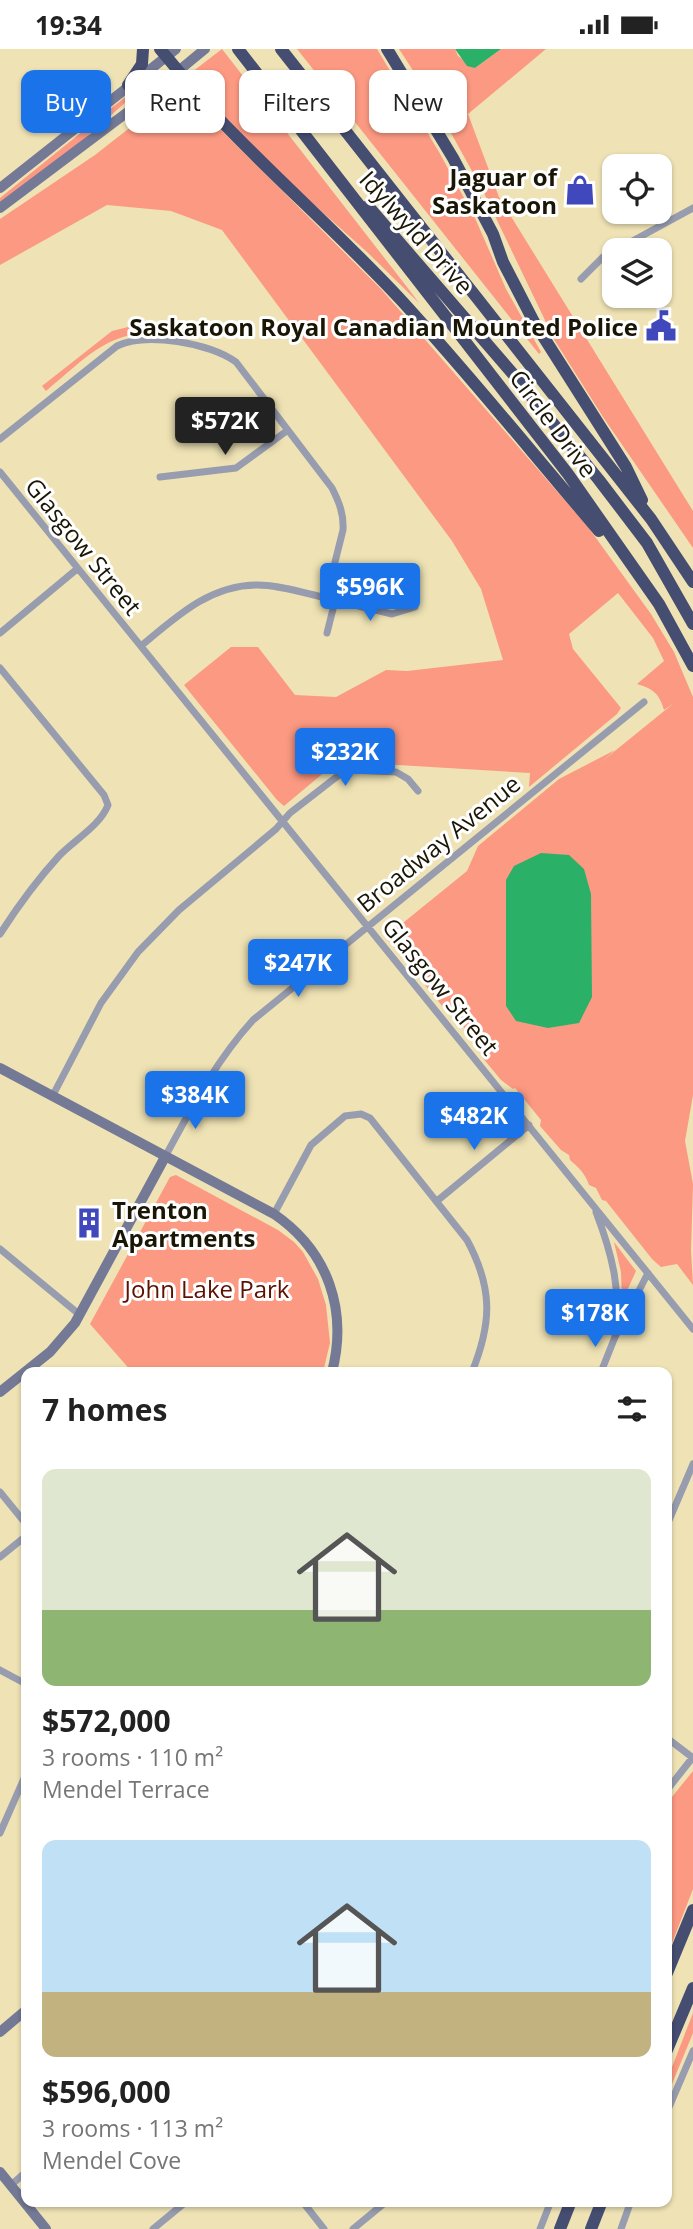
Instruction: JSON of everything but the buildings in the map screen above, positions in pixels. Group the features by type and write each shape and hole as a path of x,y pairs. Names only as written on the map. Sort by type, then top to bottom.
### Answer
{"highway":[{"path":"138,70 142,64 143,49"},
{"name":"Circle Drive","path":"238,49 568,474 659,604 693,666"},
{"name":"Circle Drive","path":"281,49 651,519 693,582"},
{"path":"387,49 453,158 493,234 503,262 534,322 626,467 651,519"},
{"path":"167,52 177,70"},
{"path":"225,125 231,132"},
{"path":"225,126 348,245 402,302 637,573"},
{"name":"Idylwyld Drive","path":"334,171 444,292 576,450 647,543 693,624"},
{"path":"672,1961 693,1910"},
{"path":"672,2038 693,1988"},
{"path":"558,2229 568,2207"},
{"path":"592,2229 600,2207"}],"street":[{"path":"180,70 205,49"},
{"path":"146,70 167,52"},
{"path":"0,188 125,87"},
{"path":"0,208 125,114"},
{"path":"639,238 693,208"},
{"path":"581,279 602,258"},
{"path":"0,439 117,346 128,341 140,339 170,342 226,355 236,362 332,488 344,519 326,598"},
{"path":"160,477 236,468 288,430"},
{"name":"Glasgow Street","path":"0,472 693,1329"},
{"path":"0,633 77,569"},
{"path":"141,646 185,611 218,591 239,586 260,585 392,614 415,607"},
{"path":"327,633 335,601"},
{"path":"0,668 104,795 108,805 100,818 61,854 31,888 0,934"},
{"name":"Broadway Avenue","path":"31,1367 50,1352 80,1315 206,1080 228,1047 273,1001 644,702"},
{"path":"52,1097 101,1003 138,952 179,910 276,829 282,821 339,775 352,770 396,772 408,779 418,791"},
{"path":"0,1068 274,1214 295,1230 324,1270 333,1292 339,1336 333,1367"},
{"path":"274,1214 311,1145 345,1116 355,1113 370,1118 467,1240 477,1258 488,1310 485,1335 474,1367"},
{"path":"437,1201 529,1125"},
{"path":"593,1205 610,1248 617,1278 619,1305 615,1337"},
{"path":"0,1249 80,1315"},
{"path":"603,1367 615,1337 648,1273"},
{"name":"Broadway Avenue","path":"0,1392 21,1375"},
{"path":"672,1513 693,1464"},
{"path":"0,1492 21,1518"},
{"path":"0,1557 21,1540"},
{"path":"0,1670 21,1681"},
{"path":"672,1742 693,1758 672,1784"},
{"path":"0,1833 21,1785"},
{"path":"0,2032 21,2014"},
{"path":"672,2100 693,2051"},
{"path":"0,2172 21,2198"},
{"path":"11,2185 21,2176"},
{"path":"28,2207 46,2229"},
{"path":"153,2229 180,2207"},
{"path":"307,2207 324,2229"},
{"path":"353,2229 380,2207"},
{"path":"540,2229 549,2207"},
{"path":"621,2229 629,2207"}],"green space":[{"path":"222,49 239,71 239,133 225,118 225,70 195,70"},
{"path":"297,49 377,49 390,70 369,70 369,133 428,133 475,218 506,289 541,352 539,354 355,122 355,70 314,70"},
{"path":"399,49 455,49 458,56 475,68 501,49 546,49 468,114 499,197 693,511 693,548 603,417 555,341 483,191 451,133 467,133 467,70 413,70"},
{"path":"125,97 125,103 111,115 111,108"},
{"path":"125,131 224,133 381,289 588,527 651,614 674,652 693,697 693,1095 685,1141 693,1184 693,1285 677,1264 661,1267 652,1259 606,1201 602,1200 596,1188 589,1185 569,1155 561,1150 540,1126 541,1120 515,1088 501,1080 482,1057 483,1051 450,1010 447,1012 385,936 390,928 393,931 467,871 478,846 559,779 615,750 600,763 674,703 664,710 655,693 637,684 664,661 653,638 618,593 569,634 573,649 621,708 529,787 530,773 348,762 333,765 284,806 277,800 184,685 231,647 258,647 295,695 336,697 386,670 407,671 503,660 481,589 452,541 222,230 171,211 107,205 0,265 0,219"},
{"path":"81,133 91,133 0,203 0,198"},
{"path":"239,133 287,133 419,303 367,252 274,169"},
{"path":"148,322 168,324 167,333 129,335 114,340 88,356 46,391 42,386 112,331"},
{"name":"John Lake Park","path":"176,1175 278,1230 303,1252 318,1279 326,1305 330,1343 324,1367 128,1367 90,1324 170,1177"},
{"path":"614,1242 636,1271 622,1302 621,1272"},
{"path":"693,1771 693,1889 672,1943 672,1797"},
{"path":"693,2013 693,2033 672,2084 672,2067"}],"shaded area":[{"path":"455,49 501,49 475,68 467,66"},
{"path":"541,853 569,855 584,869 591,894 592,997 579,1023 548,1028 516,1021 506,1006 506,880 514,866"}],"place":[{"name":"Jaguar of Saskatoon","path":"580,190"},
{"name":"Saskatoon Royal Canadian Mounted Police","path":"661,326"},
{"name":"Trenton Apartments","path":"89,1223"}]}
